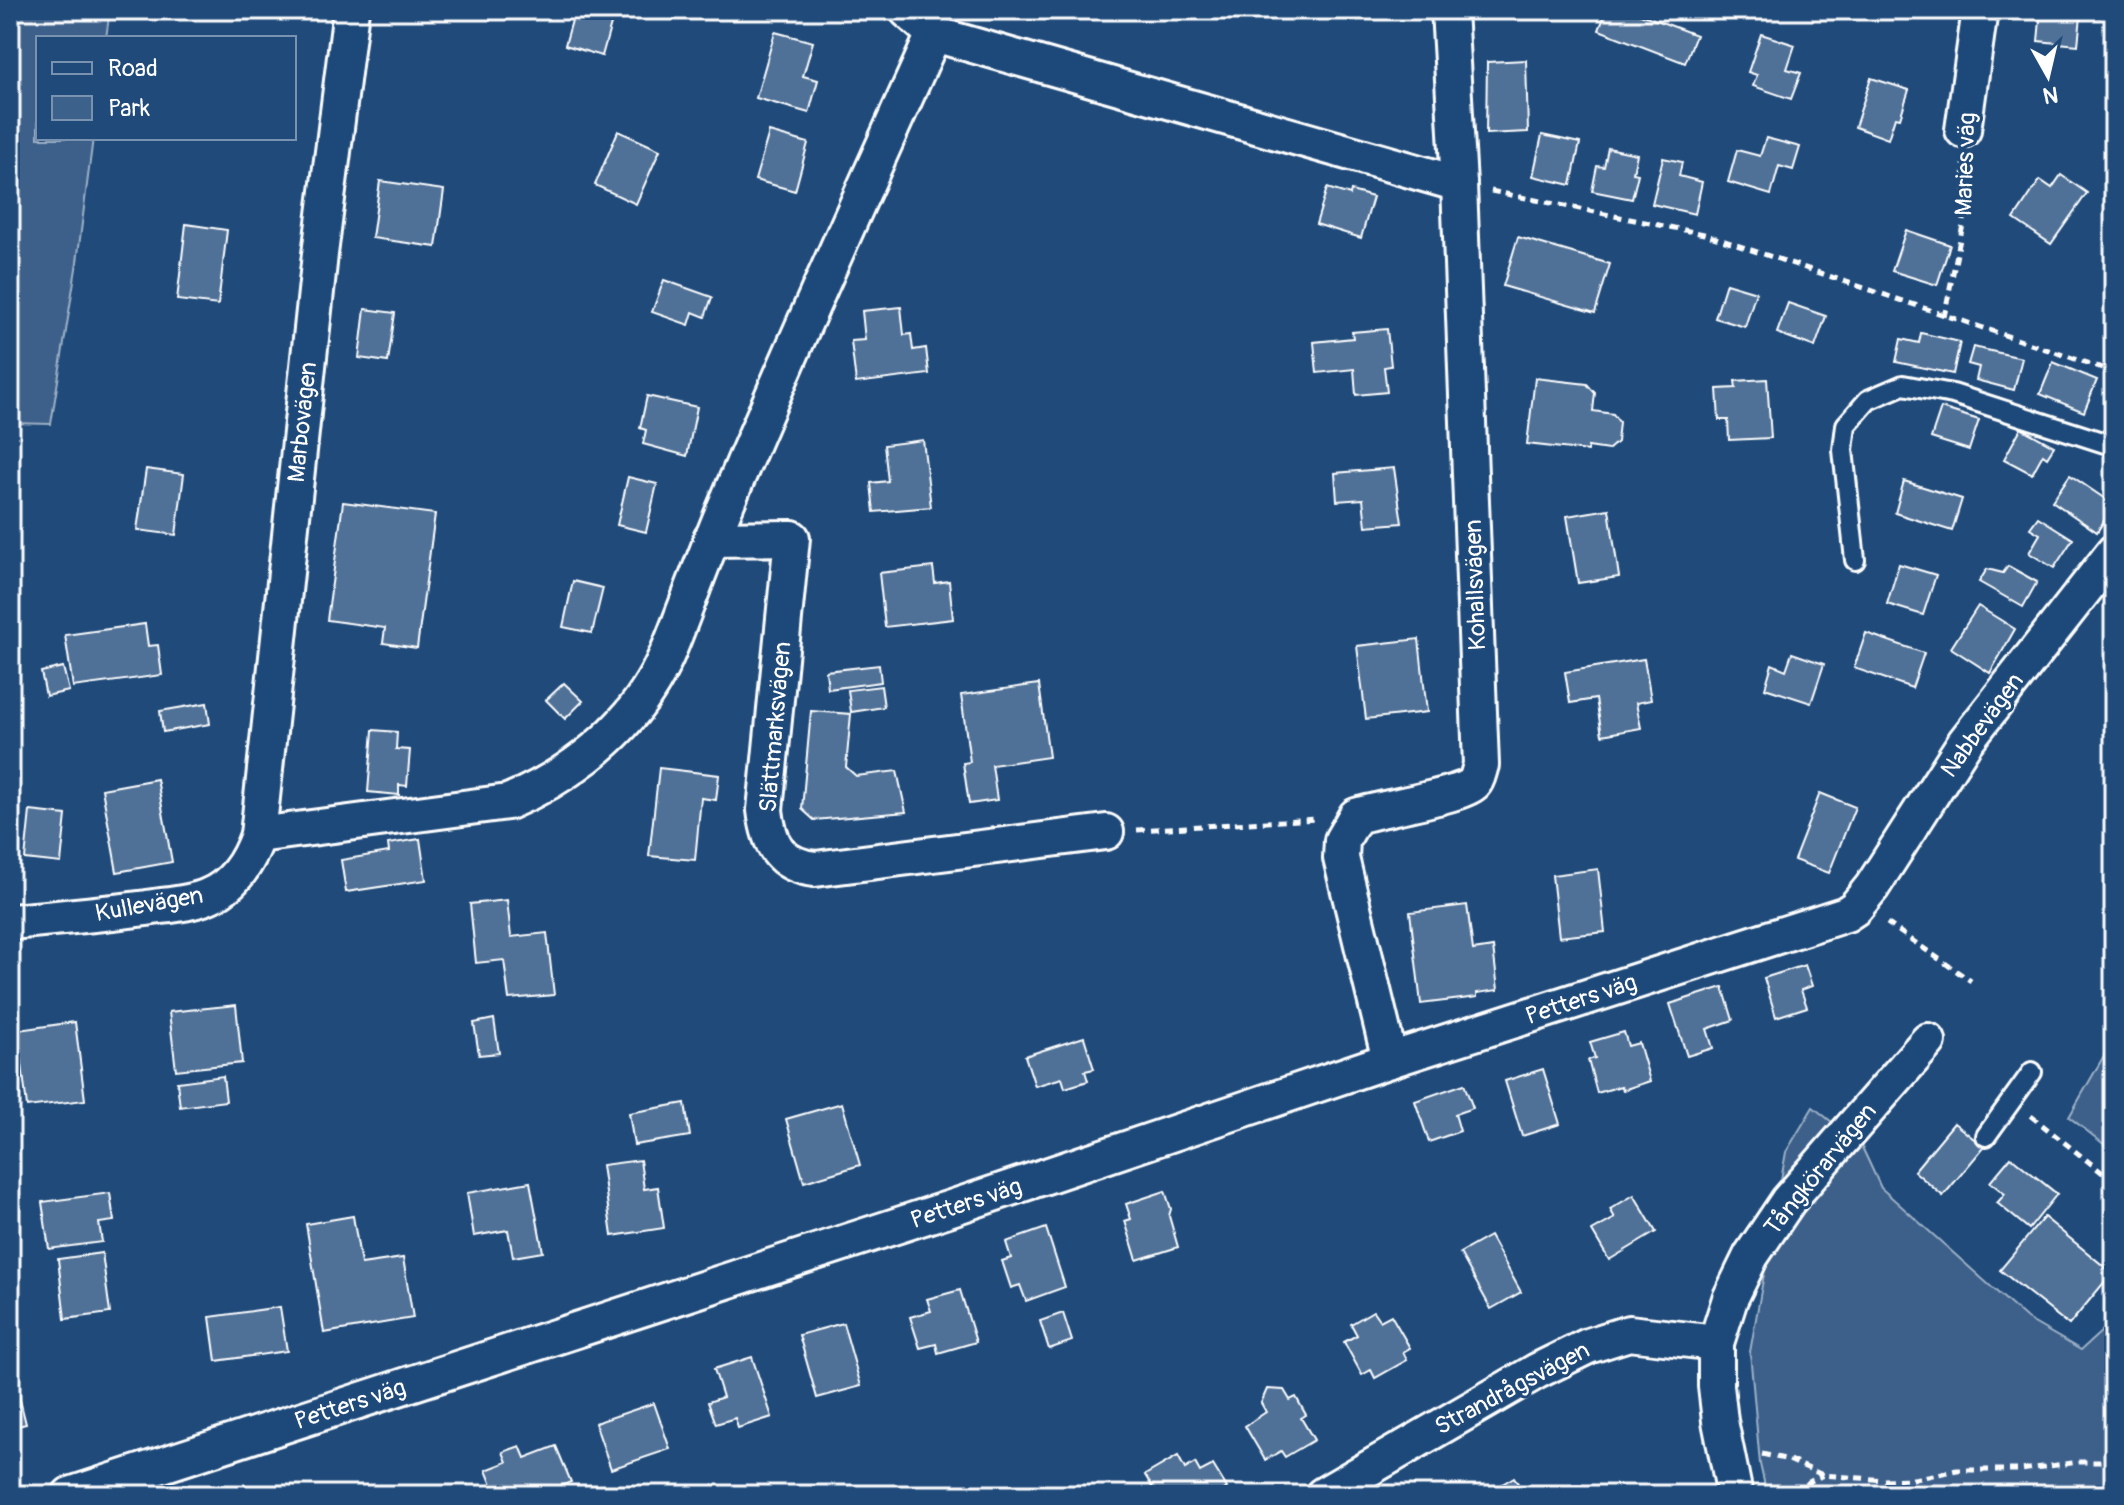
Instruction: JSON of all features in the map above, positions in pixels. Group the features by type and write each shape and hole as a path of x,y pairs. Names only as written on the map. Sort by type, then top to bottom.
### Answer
{"street":[{"name":"Marbovägen","path":"258,835 320,254 351,10"},
{"path":"907,10 934,34 1459,184"},
{"name":"Kohallsvägen","path":"1356,816 1459,792 1474,783 1481,765 1459,184 1449,10"},
{"name":"Maries väg","path":"1963,130 1980,10"},
{"path":"258,835 508,802 559,776 592,753 648,692 665,659 711,539 802,325 934,34"},
{"name":"Slättmarksvägen","path":"711,539 792,538 765,810 768,835 785,859 798,867 815,869 1106,832"},
{"name":"Nabbevägen","path":"1860,904 1965,742 2114,552"},
{"path":"1356,816 1342,840 1341,858 1390,1060"},
{"name":"Kullevägen","path":"10,922 111,913 208,896 232,881 248,862 258,835"},
{"name":"Petters väg","path":"70,1495 939,1212 1390,1060 1846,914 1860,904"},
{"name":"Tångkörarvägen","path":"1735,1495 1716,1386 1716,1343 1730,1299 1751,1256 1788,1201 1928,1041"},
{"name":"Strandrågsvägen","path":"1323,1495 1537,1371 1588,1346 1629,1333 1716,1343"}],"lane":[{"path":"1855,560 1843,450 1846,425 1868,400 1903,385 1953,394 2114,446"},
{"path":"1986,1136 2032,1072"}],"path":[{"name":"Maries väg","path":"1944,317 1966,210 1963,130"},
{"path":"1459,184 1704,234 2114,372"},
{"path":"1106,832 1356,816"},
{"path":"1860,904 1971,981"},
{"path":"2011,1101 2114,1182"},
{"path":"1726,1449 1774,1456 1823,1475 1884,1480 1914,1479 1957,1470 2021,1470 2079,1462 2114,1462"},
{"path":"1797,1495 1809,1482 1823,1475"}],"green space":[{"path":"10,10 110,10 106,36 36,36 36,140 93,140 51,424 10,423"},
{"path":"2114,1038 2114,1152 2069,1117"},
{"path":"1813,1107 1861,1145 1881,1188 2027,1319 2081,1350 2114,1320 2114,1495 1767,1495 1760,1464 1750,1352 1786,1152"}],"building":[{"path":"575,10 615,10 602,56 565,45"},
{"path":"1607,10 1630,10 1696,35 1685,63 1599,30"},
{"path":"2041,10 2101,10 2100,17 2081,16 2078,45 2038,41"},
{"path":"775,32 813,42 803,76 818,80 809,113 756,98"},
{"path":"1761,34 1795,45 1787,69 1801,73 1791,99 1753,86 1757,75 1748,72"},
{"path":"1526,60 1528,132 1486,134 1487,62"},
{"path":"1871,78 1909,90 1900,118 1895,117 1888,139 1855,127"},
{"path":"618,131 660,150 636,204 595,185"},
{"path":"769,132 808,143 795,191 755,180"},
{"path":"1542,135 1580,143 1571,185 1533,176"},
{"path":"1766,138 1800,147 1793,170 1779,166 1771,195 1728,182 1737,150 1760,156"},
{"path":"1608,148 1637,154 1633,173 1638,174 1632,199 1592,191 1597,166 1604,167"},
{"path":"1663,158 1682,162 1679,176 1702,182 1695,214 1652,204"},
{"path":"2061,175 2087,193 2051,244 2014,219 2040,180 2052,188"},
{"path":"380,181 444,190 436,247 372,238"},
{"path":"1327,188 1350,195 1351,191 1373,197 1361,238 1316,224"},
{"path":"186,224 227,230 218,305 177,300"},
{"path":"1906,230 1950,245 1937,285 1892,271"},
{"path":"1518,237 1610,264 1595,313 1503,286"},
{"path":"664,280 712,297 705,317 693,312 689,325 652,312"},
{"path":"1726,283 1756,292 1745,327 1715,318"},
{"path":"1788,303 1826,316 1815,347 1777,333"},
{"path":"901,307 904,335 911,334 913,350 926,348 929,374 856,383 851,341 865,340 862,311"},
{"path":"365,309 395,313 388,362 359,358"},
{"path":"1387,329 1391,366 1384,367 1387,392 1356,395 1354,369 1317,373 1314,342 1353,338 1352,332"},
{"path":"1921,333 1960,342 1953,374 1896,362 1901,339 1919,343"},
{"path":"1973,347 2022,358 2014,390 1976,380 1979,367 1968,364"},
{"path":"2053,362 2097,380 2084,412 2040,394"},
{"path":"1535,378 1587,384 1595,393 1593,411 1613,414 1619,422 1617,442 1608,450 1588,447 1588,451 1527,444"},
{"path":"1767,379 1771,438 1729,440 1728,420 1719,420 1717,389 1736,388 1735,381"},
{"path":"647,396 697,407 687,456 643,444 646,430 640,428"},
{"path":"1941,408 1979,420 1969,450 1931,438"},
{"path":"2021,428 2054,446 2047,457 2043,454 2032,474 2004,459"},
{"path":"923,440 931,507 874,512 871,483 888,481 884,445"},
{"path":"1394,468 1402,523 1366,526 1363,499 1337,501 1335,473"},
{"path":"146,469 184,474 176,535 137,530"},
{"path":"2070,475 2114,505 2097,532 2052,501"},
{"path":"628,477 657,484 646,532 617,525"},
{"path":"1904,481 1962,499 1952,531 1895,513"},
{"path":"343,502 435,514 417,648 383,643 385,628 327,620"},
{"path":"1609,509 1619,577 1578,583 1567,516"},
{"path":"2038,517 2073,539 2054,568 2029,553 2040,534 2030,528"},
{"path":"1899,564 1936,575 1923,615 1887,604"},
{"path":"2008,566 2037,582 2023,607 1979,582 1987,569 2003,573"},
{"path":"933,567 935,583 949,581 953,619 885,627 879,573"},
{"path":"573,581 603,588 592,633 563,627"},
{"path":"1978,606 2015,629 1990,673 1951,648"},
{"path":"145,624 148,646 158,645 162,675 73,687 65,635"},
{"path":"1866,633 1924,653 1912,688 1854,668"},
{"path":"1419,639 1427,712 1366,719 1357,646"},
{"path":"1792,653 1824,664 1811,703 1765,688 1772,664 1786,670"},
{"path":"1644,659 1651,700 1636,703 1641,728 1602,735 1596,699 1570,703 1565,672"},
{"path":"879,665 881,682 828,689 826,671"},
{"path":"63,667 69,691 46,696 41,672"},
{"path":"564,683 583,701 565,719 546,700"},
{"path":"1039,684 1049,757 992,765 997,800 969,804 963,763 970,762 961,695"},
{"path":"881,686 884,707 851,712 848,690"},
{"path":"207,703 210,724 163,732 160,711"},
{"path":"811,711 851,714 846,767 856,776 897,771 906,812 814,820 802,809"},
{"path":"373,730 397,732 396,749 410,750 407,786 399,785 399,795 368,792"},
{"path":"659,768 719,775 716,800 701,798 695,860 649,856"},
{"path":"157,779 172,862 117,872 102,789"},
{"path":"1820,793 1855,807 1829,873 1794,860"},
{"path":"30,811 66,815 61,863 25,859"},
{"path":"10,827 15,828 10,866"},
{"path":"420,839 426,880 346,892 341,860 389,852 388,844"},
{"path":"1598,869 1605,932 1559,937 1552,875"},
{"path":"507,900 511,937 547,933 554,995 509,999 504,960 476,963 470,904"},
{"path":"1467,905 1473,950 1493,947 1498,990 1477,993 1477,997 1421,1004 1410,912"},
{"path":"1805,965 1812,986 1801,990 1807,1007 1776,1017 1764,978"},
{"path":"1723,987 1733,1020 1707,1029 1713,1048 1687,1056 1670,1004"},
{"path":"236,1005 242,1063 176,1070 169,1012"},
{"path":"494,1019 499,1053 479,1055 474,1023"},
{"path":"75,1022 85,1100 27,1107 18,1030"},
{"path":"1624,1032 1628,1046 1639,1043 1650,1081 1623,1090 1621,1086 1597,1093 1588,1060 1595,1058 1590,1042"},
{"path":"1084,1037 1094,1069 1085,1071 1088,1081 1065,1088 1062,1078 1035,1086 1025,1056"},
{"path":"1543,1069 1560,1124 1522,1136 1505,1081"},
{"path":"223,1076 226,1101 180,1107 177,1082"},
{"path":"1464,1084 1473,1108 1455,1114 1460,1131 1429,1142 1415,1101"},
{"path":"685,1103 690,1136 634,1145 629,1113"},
{"path":"842,1103 860,1165 804,1182 786,1119"},
{"path":"1954,1123 1984,1147 1943,1196 1914,1171"},
{"path":"2011,1157 2057,1194 2029,1229 1997,1203 2005,1194 1990,1182"},
{"path":"640,1160 644,1189 658,1187 664,1228 612,1236 602,1165"},
{"path":"530,1182 543,1252 513,1257 508,1230 474,1236 467,1193"},
{"path":"1165,1191 1178,1247 1137,1260 1125,1221 1131,1219 1126,1204"},
{"path":"110,1193 114,1221 99,1223 102,1242 49,1249 42,1202"},
{"path":"1634,1195 1656,1232 1609,1260 1592,1231 1615,1218 1610,1209"},
{"path":"353,1216 361,1264 403,1258 413,1318 324,1333 306,1224"},
{"path":"2044,1217 2112,1273 2069,1325 2000,1270"},
{"path":"1046,1228 1065,1287 1026,1301 1020,1285 1011,1288 1002,1261 1011,1258 1006,1242"},
{"path":"1490,1236 1521,1292 1491,1309 1460,1253"},
{"path":"102,1253 110,1313 65,1319 58,1259"},
{"path":"960,1290 976,1342 938,1353 936,1344 920,1348 910,1317 931,1311 927,1299"},
{"path":"280,1307 287,1351 216,1361 210,1317"},
{"path":"1373,1311 1380,1321 1391,1315 1410,1348 1403,1352 1407,1360 1375,1378 1371,1370 1362,1375 1344,1342 1357,1335 1351,1324"},
{"path":"1063,1313 1072,1341 1049,1349 1040,1321"},
{"path":"843,1323 861,1386 817,1398 799,1335"},
{"path":"752,1357 772,1417 738,1428 735,1418 716,1424 708,1402 723,1397 714,1369"},
{"path":"14,1376 26,1424 10,1428 10,1377"},
{"path":"1267,1389 1284,1390 1290,1400 1296,1397 1306,1415 1301,1418 1314,1440 1285,1457 1281,1451 1265,1460 1245,1426 1266,1412 1261,1403"},
{"path":"654,1403 670,1449 611,1469 595,1423"},
{"path":"520,1446 525,1458 556,1446 571,1482 539,1495 496,1495 486,1470 507,1462 503,1452"},
{"path":"1178,1456 1185,1469 1195,1463 1200,1472 1213,1465 1227,1488 1216,1495 1157,1495 1145,1475"},
{"path":"1514,1477 1525,1495 1484,1495"}]}
